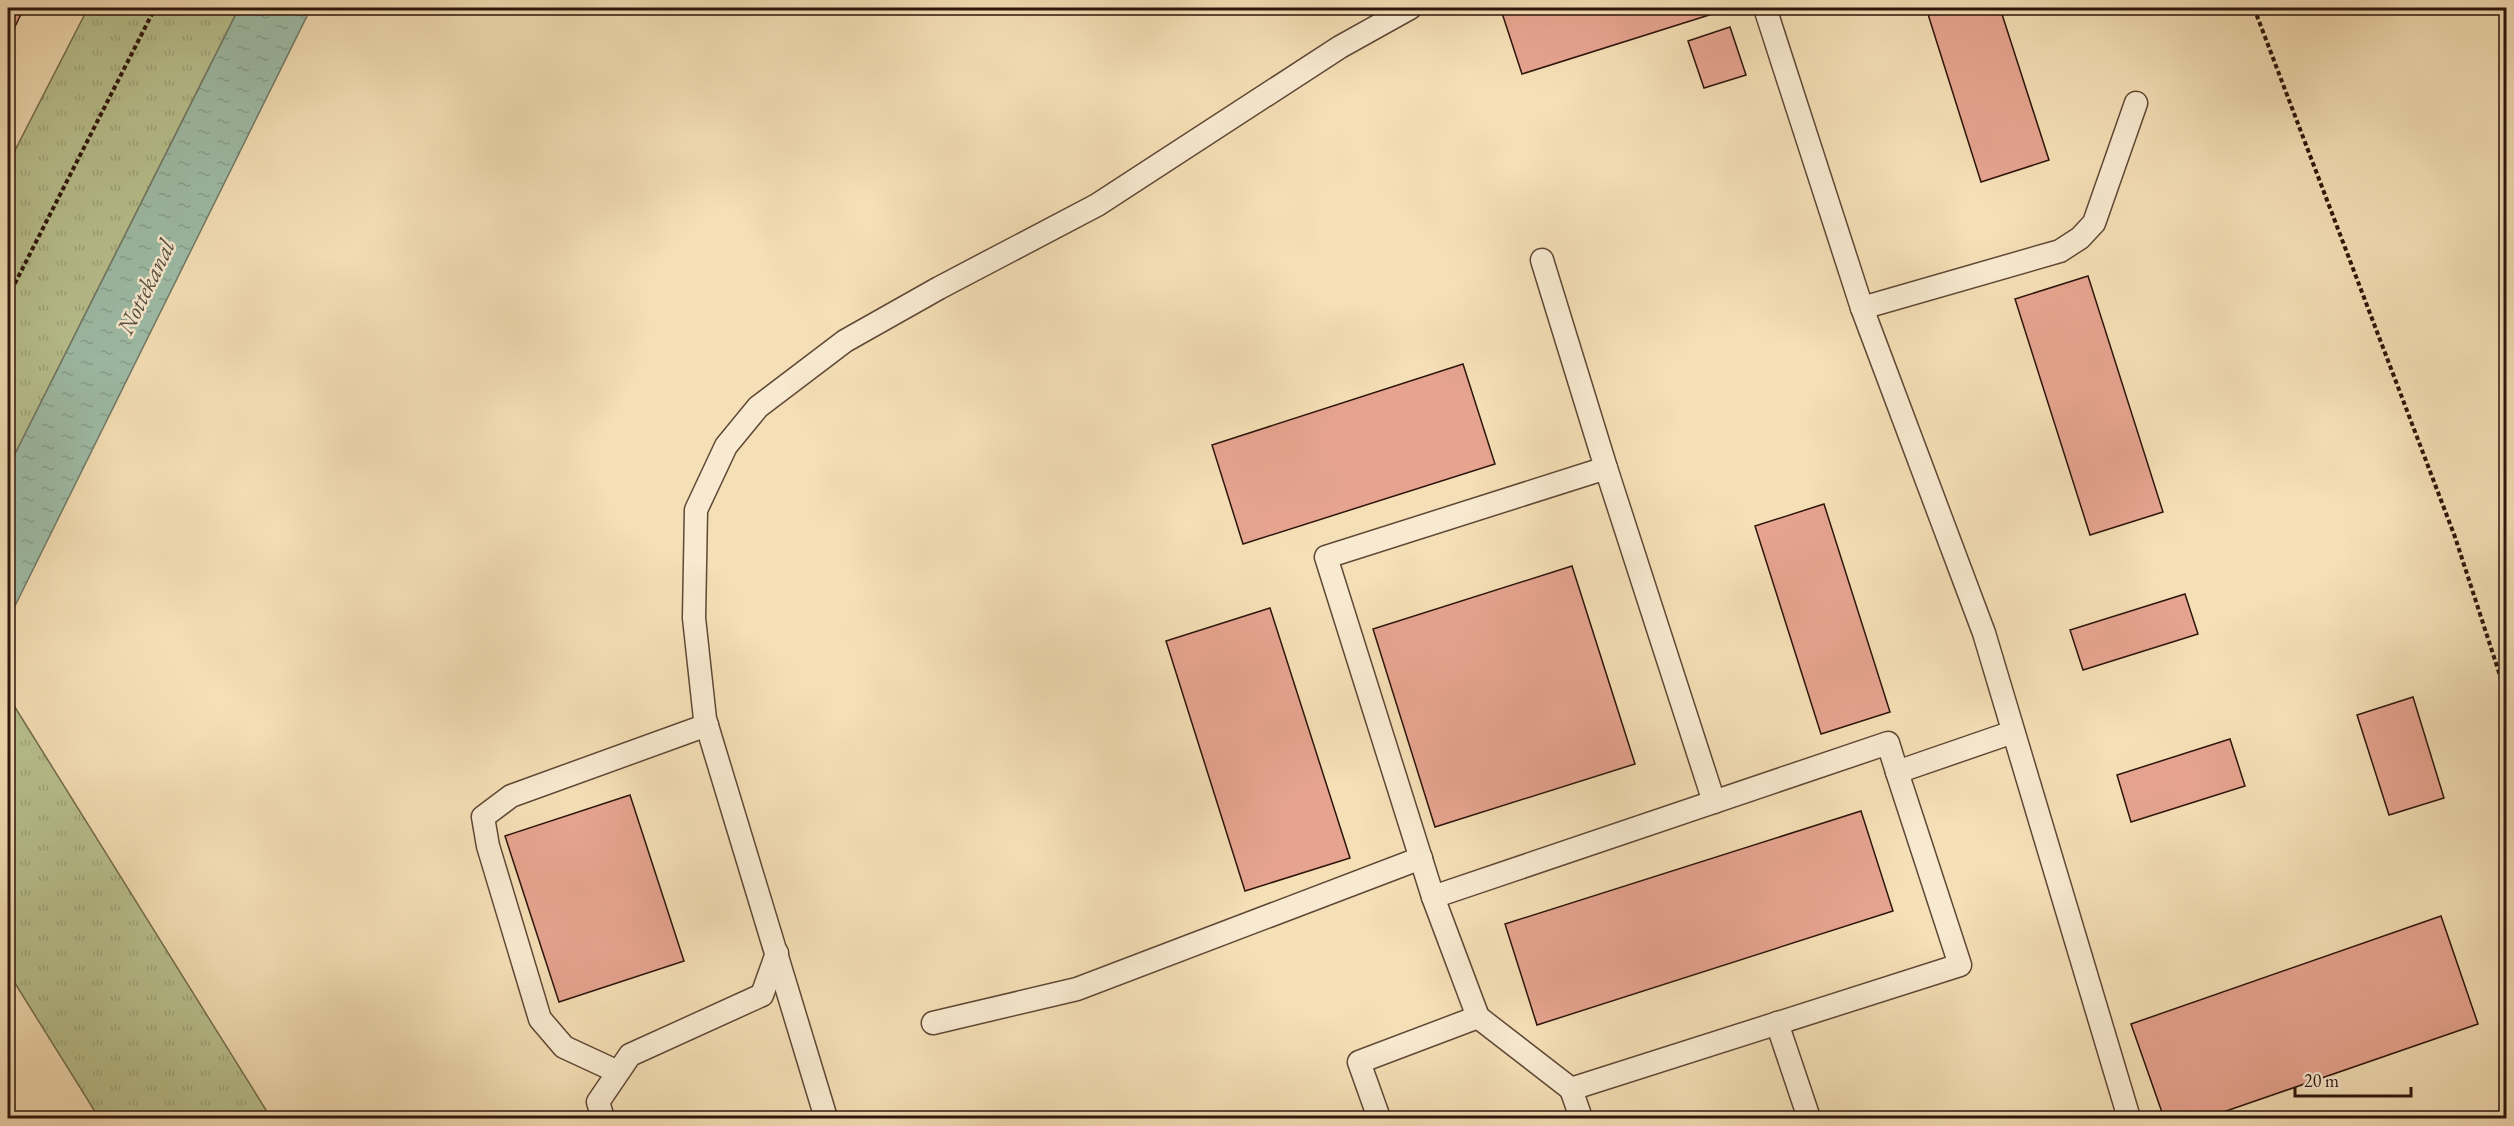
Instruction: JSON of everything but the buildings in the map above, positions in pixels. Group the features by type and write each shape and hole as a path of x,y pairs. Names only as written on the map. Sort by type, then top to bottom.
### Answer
{"lane":[{"path":"826,1119 707,725 694,618 696,510 726,446 758,406 844,341 1097,205 1340,47 1410,8"},
{"path":"1765,8 1862,308 1984,633 2129,1119"},
{"path":"1862,308 2060,251 2080,238 2094,223 2136,103"},
{"path":"1542,260 1606,468 1714,802"},
{"path":"1581,1119 1571,1089 1478,1017 1433,897 1326,557 1606,468"},
{"path":"618,1072 564,1047 540,1019 488,846 483,817 511,796 707,725"},
{"path":"1897,772 2013,732"},
{"path":"1433,897 1888,744 1960,965 1571,1089"},
{"path":"933,1023 1077,988 1421,858"},
{"path":"603,1119 598,1102 630,1055 762,995 777,952"},
{"path":"1379,1119 1359,1062 1478,1017"},
{"path":"1777,1023 1809,1119"}],"path":[{"path":"8,297 155,8"},
{"path":"2254,8 2455,537 2506,694"}],"green space":[{"path":"88,8 239,8 8,468 8,164"},
{"path":"8,696 271,1118 99,1118 8,972"}],"water":[{"name":"Nottekanal","path":"239,8 311,8 8,620 8,468"}]}
